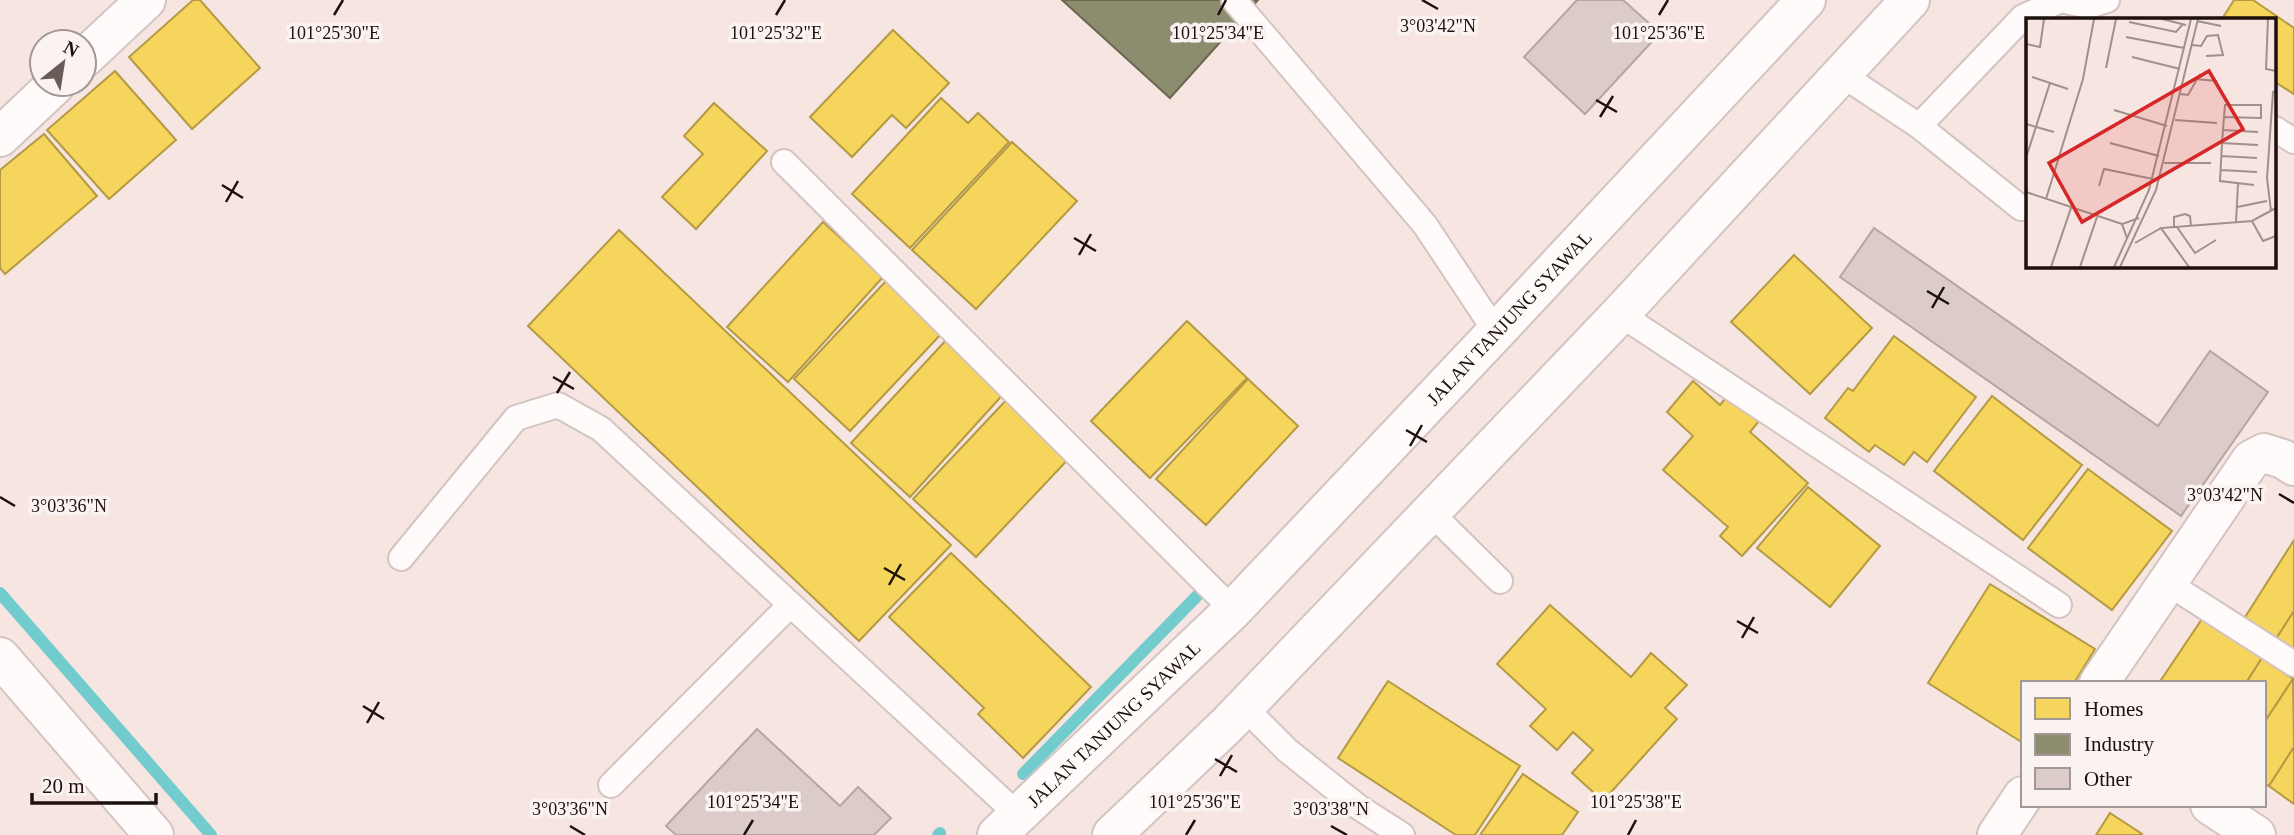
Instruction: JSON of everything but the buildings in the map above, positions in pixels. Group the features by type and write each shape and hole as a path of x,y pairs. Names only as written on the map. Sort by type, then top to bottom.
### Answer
{"main road":[{"path":"98,45 146,0"},
{"name":"JALAN TANJUNG SYAWAL","path":"1008,825 1233,610 1806,0"},
{"path":"1112,835 1244,707 1620,314 1910,0"},
{"path":"0,137 41,98"},
{"path":"2100,681 2250,460 2279,460"},
{"path":"0,657 153,835"},
{"path":"1997,835 2021,799"},
{"path":"2213,807 2256,835"}],"lane":[{"path":"1234,0 1425,225 1496,332"},
{"path":"1919,126 2023,17 2061,1 2101,8"},
{"path":"1841,74 1919,126 2021,208"},
{"path":"2276,130 2294,141"},
{"path":"784,162 1233,610"},
{"path":"1620,314 2059,605"},
{"path":"401,558 516,418 558,405 601,429 790,605 1008,825"},
{"path":"1430,512 1500,581"},
{"path":"2166,583 2294,664"},
{"path":"611,785 790,605"},
{"path":"1244,707 1288,751 1357,806 1402,835"}],"waterway":[{"path":"0,593 211,835"},
{"path":"1023,774 1198,595"}]}
